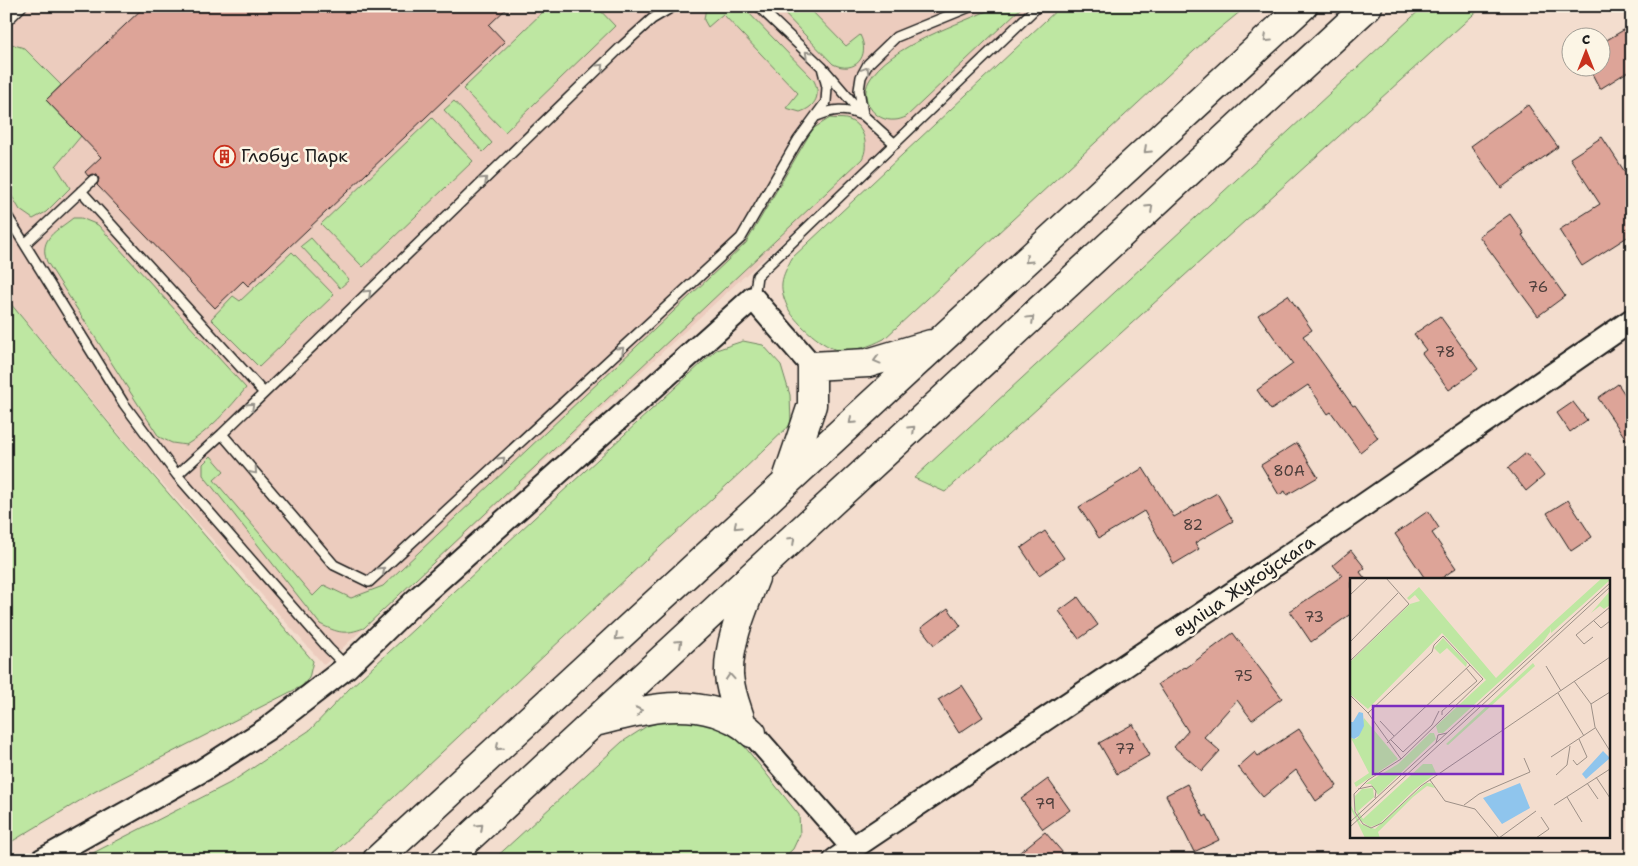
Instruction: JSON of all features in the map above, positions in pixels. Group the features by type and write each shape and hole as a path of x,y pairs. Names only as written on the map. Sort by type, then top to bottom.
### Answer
{"highway":[{"path":"377,860 1303,6"},
{"path":"445,860 1368,6"},
{"path":"786,482 812,405 812,366 868,363 940,341"},
{"path":"747,728 734,699 729,676 730,660 734,638 757,573"},
{"path":"592,723 643,710 675,706 700,708 724,715 747,728"}],"street":[{"path":"42,860 203,770 259,734 347,667 415,601 754,298 812,366"},
{"name":"вуліца Жукоўскага","path":"844,854 1345,518 1632,320"},
{"path":"747,728 844,854"}],"lane":[{"path":"6,22 22,6"},
{"path":"177,475 222,434 620,48 652,19 674,6"},
{"path":"758,6 822,67 864,116 895,144"},
{"path":"864,116 859,90 861,77 868,64 896,37 972,6"},
{"path":"754,298 757,276 1038,6"},
{"path":"222,434 334,565 369,582 741,238 798,140 826,102 827,87 822,67"},
{"path":"817,116 841,109 851,110 864,116"},
{"path":"25,244 93,180"},
{"path":"81,191 264,393"},
{"path":"6,214 124,404 177,475 328,649 347,667"}],"shaded area":[{"path":"6,6 1045,6 738,282 324,665 126,442 6,297"}],"green space":[{"path":"549,6 596,6 615,26 505,132 463,89"},
{"path":"706,6 742,6 813,79 817,90 814,103 806,110 800,112 786,108 798,93 723,14 708,27 704,20"},
{"path":"777,6 807,6 846,46 860,35 864,50 859,61 848,67 833,64"},
{"path":"998,6 1023,6 906,117 887,120 870,108 866,95 869,81 879,68 892,57 927,37"},
{"path":"1061,6 1247,6 1208,38 884,339 862,348 851,350 833,349 826,345 804,328 789,310 782,286 786,270 792,258"},
{"path":"1424,6 1483,6 945,492 914,478"},
{"path":"6,44 24,48 61,85 46,100 81,136 56,166 70,188 46,212 33,219 20,210 6,186"},
{"path":"454,101 492,143 483,152 444,110"},
{"path":"432,118 473,161 363,267 321,224"},
{"path":"830,118 852,121 861,130 865,141 862,159 364,628 352,632 342,632 320,624 203,475 203,464 211,456 224,471 214,480 313,596 324,585 351,598 383,586 746,243 809,135 814,128"},
{"path":"73,218 81,218 98,225 246,388 218,419 186,445 172,443 159,437 47,262 45,247 47,241 55,231"},
{"path":"311,238 349,280 340,288 301,246"},
{"path":"292,252 334,295 259,367 211,319 233,296 240,301"},
{"path":"6,298 125,443 313,661 309,678 302,686 96,791 6,845"},
{"path":"743,341 763,345 781,365 790,395 791,424 326,860 83,860 93,853 230,783 310,730 349,689 716,350"},
{"path":"672,719 691,719 720,726 737,737 799,815 800,834 793,849 781,860 493,860 622,742 647,726"}],"building":[{"name":"Глобус Парк","path":"145,6 509,6 489,25 505,42 248,286 243,281 215,308 97,185 99,179 97,175 92,174 88,176 85,172 101,157 46,100"},
{"path":"1632,25 1632,69 1600,89 1594,78 1610,78 1610,38"},
{"path":"1528,105 1558,147 1501,188 1471,146"},
{"path":"1602,137 1632,183 1632,234 1582,266 1559,230 1600,204 1570,158"},
{"path":"1510,214 1524,234 1522,235 1565,296 1538,316 1479,236"},
{"path":"1288,295 1312,330 1303,336 1378,438 1360,452 1331,412 1328,414 1308,385 1271,410 1257,390 1293,364 1258,315"},
{"path":"1440,316 1478,369 1449,390 1422,353 1426,350 1414,334"},
{"path":"1618,384 1632,405 1632,448 1598,398"},
{"path":"1573,402 1587,420 1570,432 1557,413"},
{"path":"1297,443 1318,477 1287,495 1285,491 1279,495 1261,465"},
{"path":"1526,453 1544,476 1526,491 1508,468"},
{"path":"1143,468 1174,517 1217,493 1233,521 1195,543 1199,549 1174,564 1144,511 1099,538 1079,507"},
{"path":"1568,500 1592,537 1571,551 1547,513"},
{"path":"1428,511 1439,528 1432,533 1456,568 1442,578 1425,578 1395,534"},
{"path":"1045,531 1064,558 1039,575 1021,548"},
{"path":"1351,550 1365,568 1360,572 1364,578 1350,578 1350,614 1311,642 1290,611 1342,576 1333,565"},
{"path":"1078,597 1098,625 1079,639 1059,611"},
{"path":"948,608 961,626 934,645 921,628"},
{"path":"1233,633 1282,698 1252,720 1237,700 1204,737 1220,751 1202,771 1174,747 1188,731 1158,684 1186,668"},
{"path":"962,685 983,717 959,733 938,700"},
{"path":"1133,724 1150,755 1117,774 1099,743"},
{"path":"1299,729 1337,786 1316,801 1296,770 1263,797 1238,767 1255,752 1258,756"},
{"path":"1048,779 1070,810 1043,829 1021,799"},
{"path":"1187,784 1204,817 1207,815 1219,840 1194,852 1166,795"},
{"path":"1045,832 1069,860 1010,860"}],"place":[{"name":"Глобус Парк","path":"225,156"}]}
